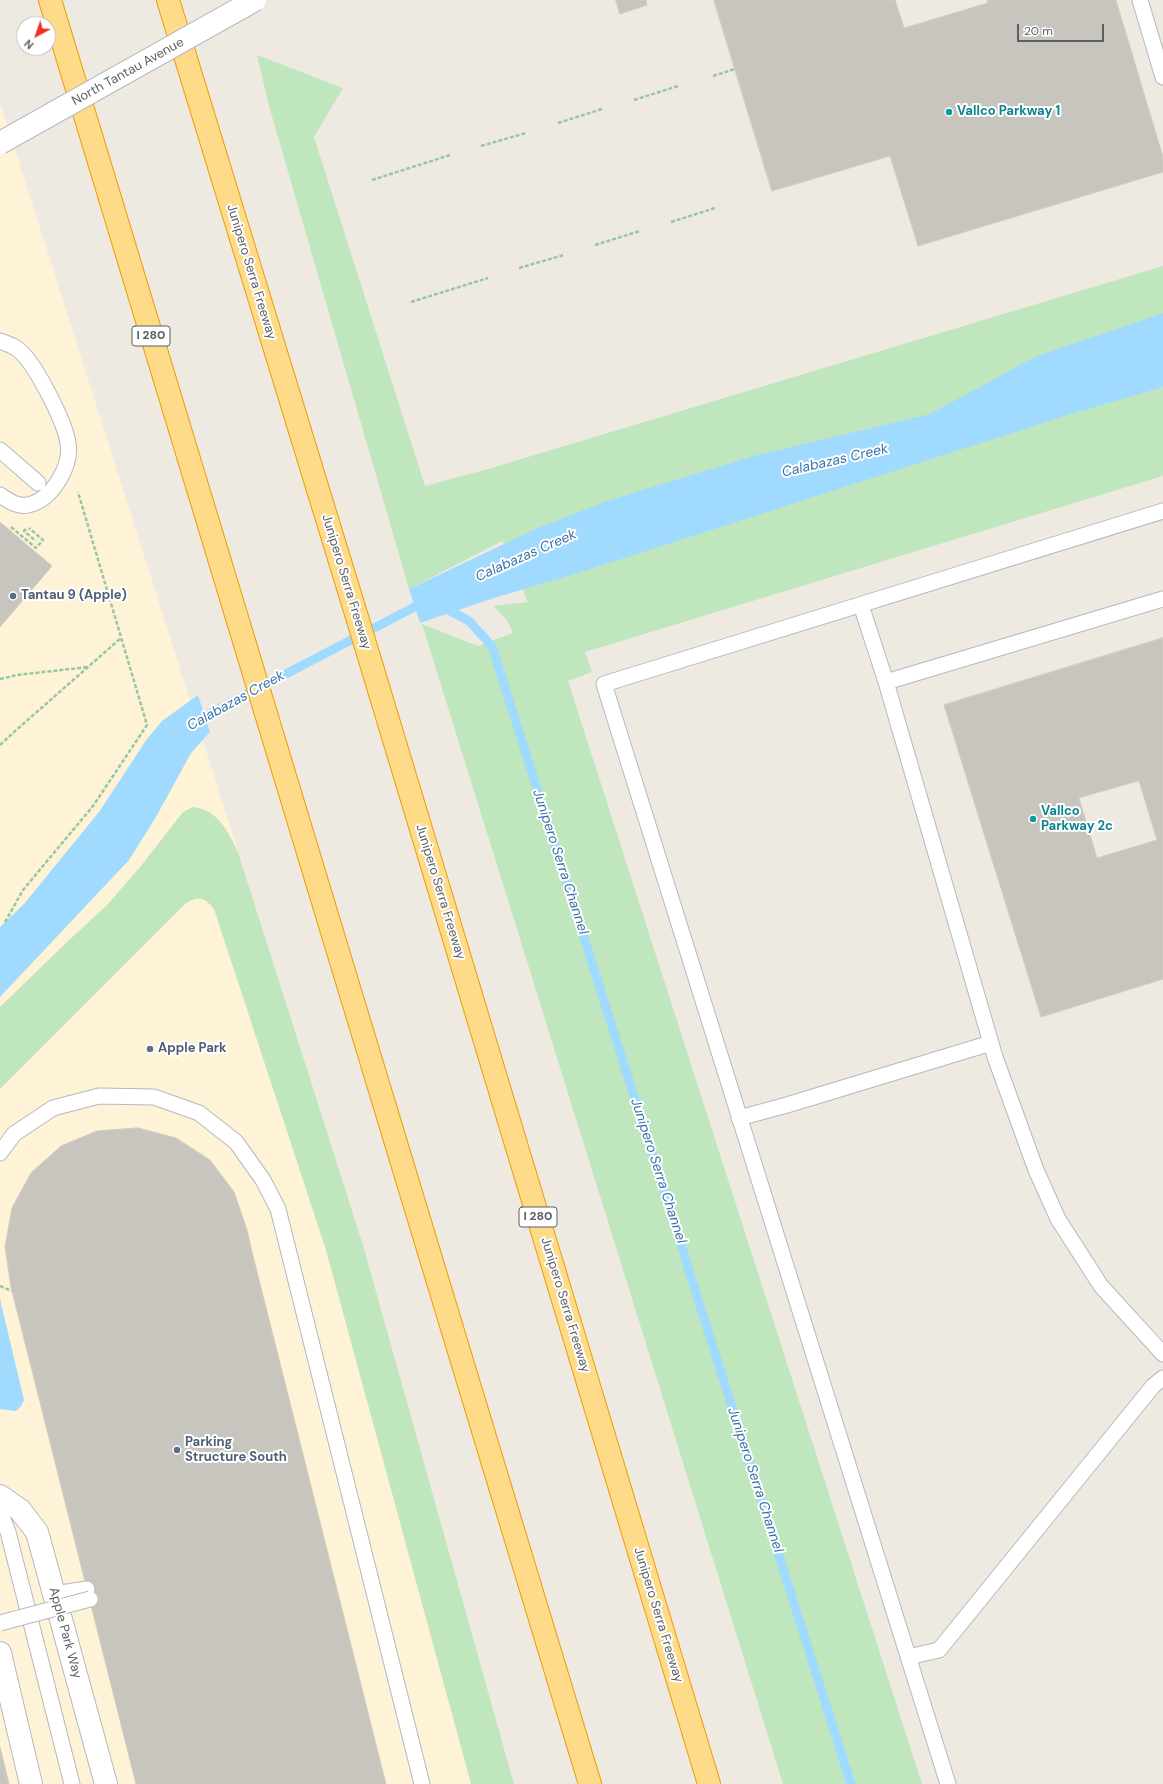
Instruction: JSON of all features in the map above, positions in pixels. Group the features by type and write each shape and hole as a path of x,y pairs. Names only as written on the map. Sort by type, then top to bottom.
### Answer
{"highway":[{"name":"I 280","path":"50,0 262,705 590,1784"},
{"name":"Junipero Serra Freeway","path":"168,0 357,617 709,1784"}],"street":[{"name":"North Tantau Avenue","path":"0,143 255,0"},
{"name":"Apple Park Way","path":"0,1496 20,1510 37,1532 106,1784"},
{"path":"0,1653 31,1784"}],"lane":[{"path":"1140,0 1163,77"},
{"path":"0,341 15,346 35,369 64,430 68,444 68,459 58,481 41,499 28,505 14,504 0,495"},
{"path":"0,450 38,483"},
{"path":"948,1784 604,684 1163,511"},
{"path":"886,682 1163,599"},
{"path":"861,605 886,682 991,1043 1036,1170 1058,1220 1101,1286 1163,1354"},
{"path":"739,1118 787,1105 991,1043"},
{"path":"0,1153 14,1134 53,1108 99,1096 154,1097 199,1113 236,1142 263,1180 278,1209 422,1784"},
{"path":"908,1657 939,1650 1153,1386 1163,1378"},
{"path":"0,1512 8,1532 72,1784"},
{"path":"0,1623 88,1594 54,1594"}],"path":[{"path":"712,76 735,69"},
{"path":"634,100 678,86"},
{"path":"558,123 602,109"},
{"path":"481,146 526,133"},
{"path":"372,180 450,156"},
{"path":"671,222 715,208"},
{"path":"595,245 640,231"},
{"path":"519,268 564,255"},
{"path":"411,302 488,278"},
{"path":"5,922 23,890 93,806 147,725 68,459"},
{"path":"6,523 36,548 43,540 28,526 24,531 36,541"},
{"path":"0,746 121,638"},
{"path":"0,679 17,674 88,667"},
{"path":"0,1286 12,1291"}],"shaded area":[{"name":"Apple Park","path":"0,102 363,1245 514,1784 0,1784"}],"green space":[{"path":"257,55 343,88 314,137 425,486 488,469 1163,266 1163,476 585,652 592,672 568,681 922,1784 783,1784 422,624 478,646 513,633 507,620 493,606 528,602 502,541 409,589 269,106"},
{"path":"193,807 209,812 216,817 226,829 238,852 363,1245 514,1784 471,1784 326,1250 214,909 211,905 204,900 197,898 185,904 0,1089 0,1007 107,905 141,866 183,812"}],"water":[{"path":"1163,313 1163,387 1071,414 420,623 409,589 538,528 607,501 754,456 930,414 1035,357"},
{"path":"198,695 210,732 191,753 156,817 129,860 0,997 0,927 24,904 99,812 147,739 162,721"},
{"path":"0,1299 24,1400 16,1411 0,1409"}],"building":[{"path":"616,0 646,0 647,5 620,14"},
{"name":"Vallco Parkway 1","path":"714,0 895,0 904,28 988,3 987,0 1116,0 1163,157 1163,172 918,246 890,156 772,191"},
{"name":"Tantau 9 (Apple)","path":"0,522 52,566 0,627"},
{"name":"Vallco Parkway 2c","path":"1163,638 1163,979 1041,1017 944,705","holes":["1139,781 1157,840 1097,858 1079,798"]},
{"name":"Parking Structure South","path":"138,1128 176,1138 210,1160 234,1192 247,1230 386,1784 136,1784 11,1287 5,1247 12,1208 31,1173 61,1146 97,1131"},
{"path":"0,1747 9,1784 0,1784"}],"waterway":[{"name":"Calabazas Creek","path":"195,723 205,716 426,601"},
{"name":"Junipero Serra Channel","path":"443,607 469,621 492,646 851,1784"}],"place":[{"name":"Vallco Parkway 1","path":"949,112"},
{"name":"Tantau 9 (Apple)","path":"13,596"},
{"name":"Vallco Parkway 2c","path":"1033,819"},
{"name":"Apple Park","path":"150,1049"},
{"name":"Parking Structure South","path":"177,1450"}]}
